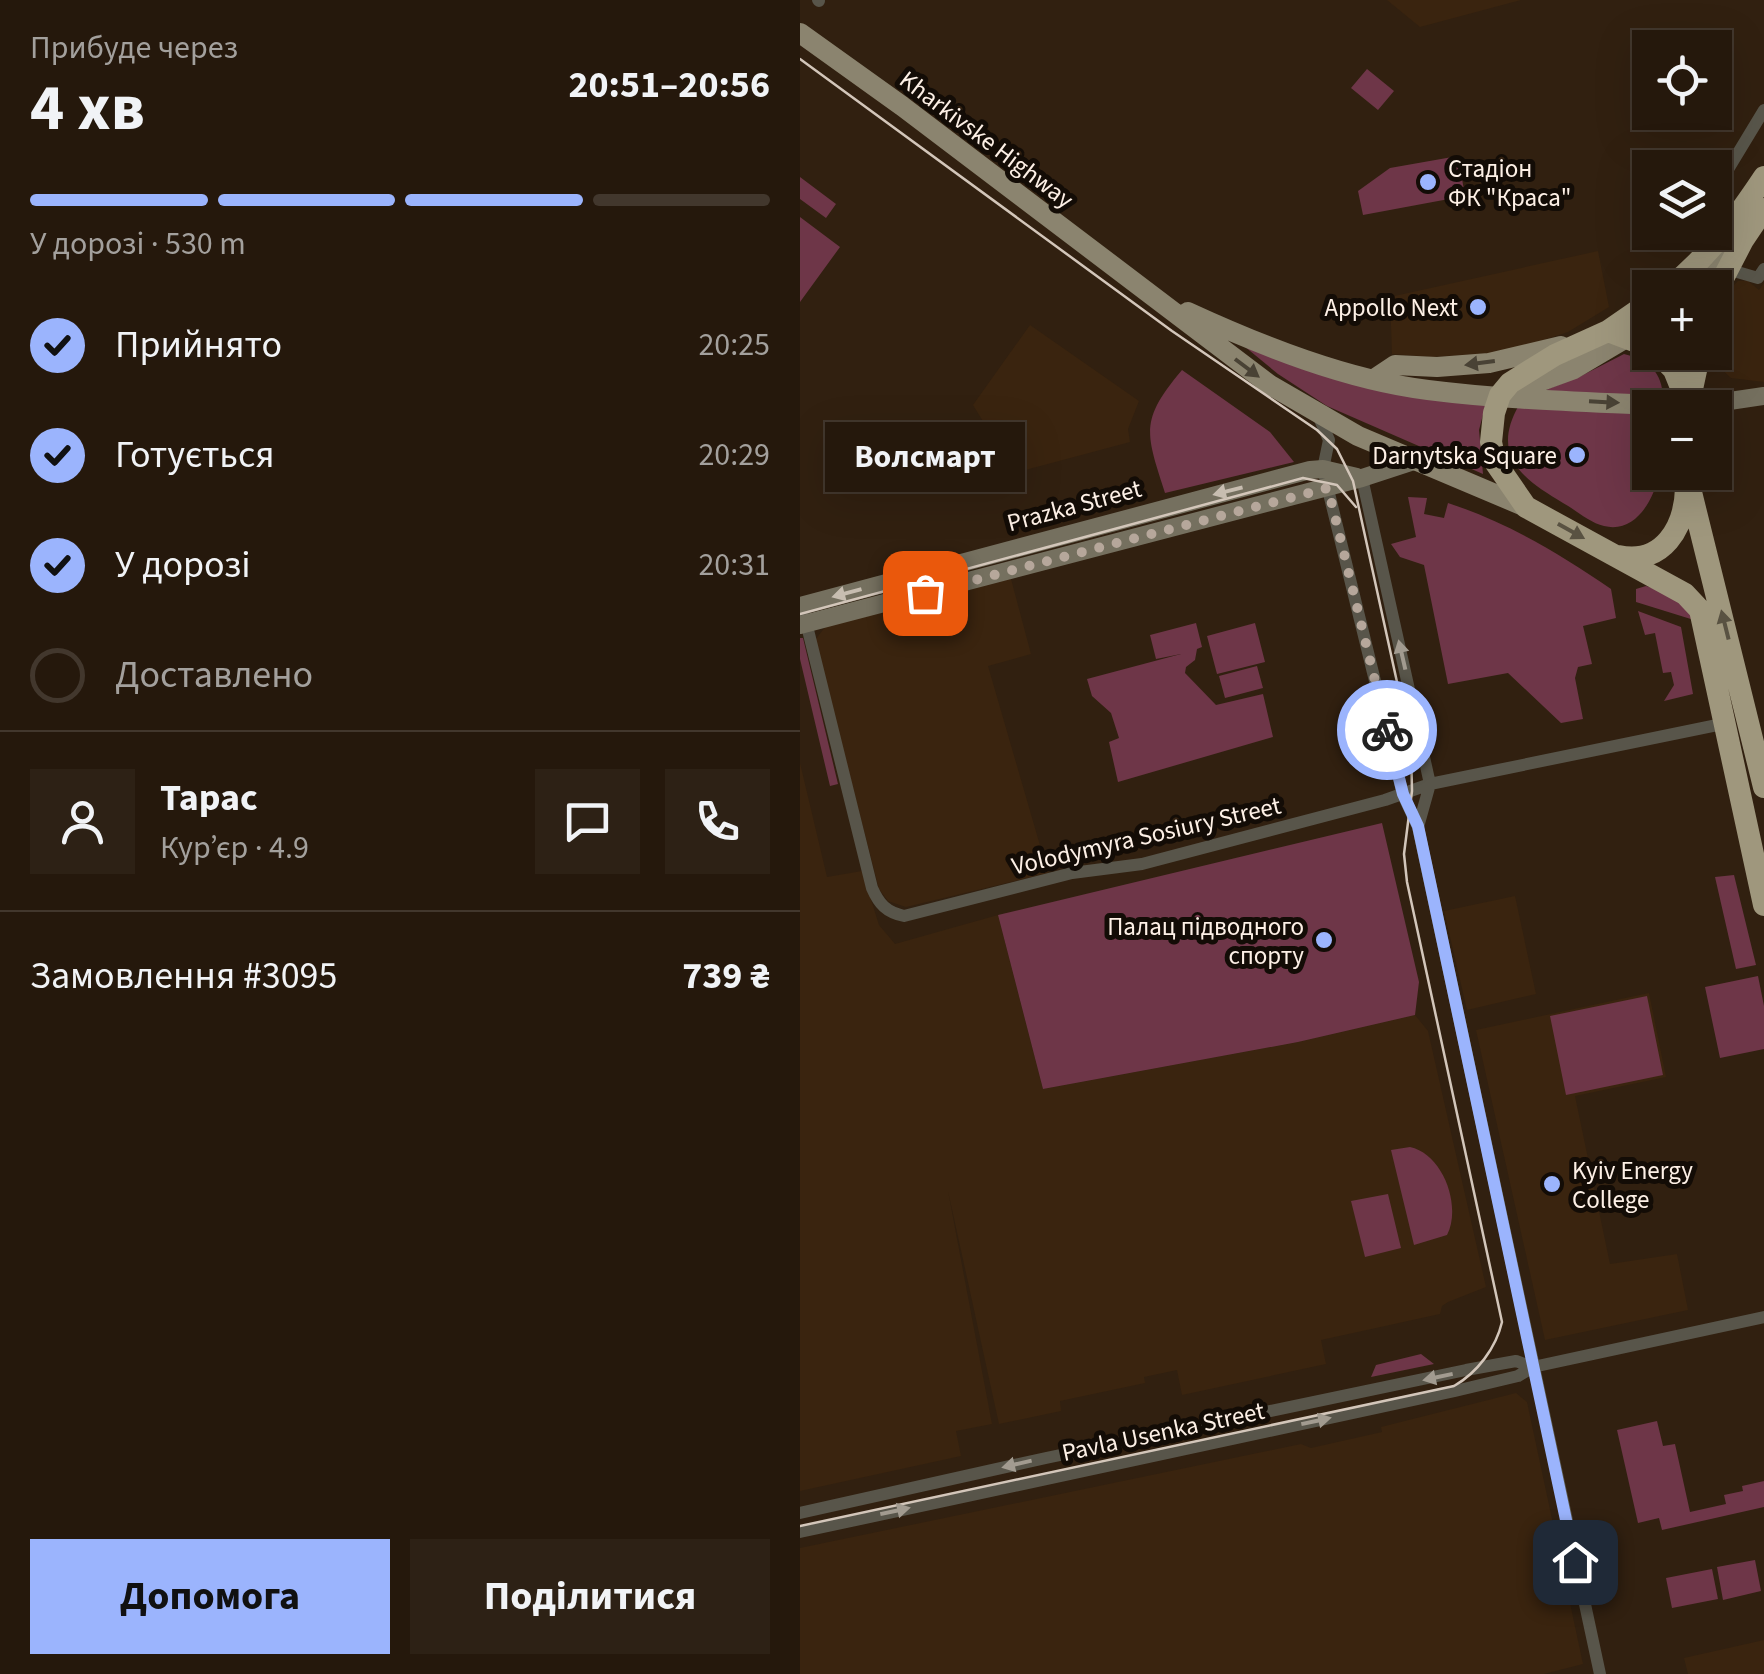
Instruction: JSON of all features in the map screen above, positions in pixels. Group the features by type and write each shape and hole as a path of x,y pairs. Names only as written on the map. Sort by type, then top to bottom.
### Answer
{"highway":[{"path":"1732,225 1764,178"},
{"path":"1732,227 1764,210"},
{"path":"1690,270 1711,250"},
{"path":"1727,269 1728,250"},
{"path":"1632,335 1533,368 1510,383 1500,395 1494,413 1495,462 1526,507 1685,594 1700,610 1747,720 1764,904"},
{"path":"1615,556 1642,558 1661,549 1685,508 1686,490"},
{"path":"1690,490 1764,787"}],"main road":[{"name":"Kharkivske Highway","path":"800,33 1270,386 1358,436 1417,460"},
{"name":"Kharkivske Highway","path":"1142,288 1245,336 1374,379 1428,390 1632,403"},
{"path":"1374,379 1395,365 1447,367 1489,363 1632,335"},
{"path":"1417,460 1526,507"}],"street":[{"path":"1732,163 1764,110"},
{"path":"1727,269 1761,273"},
{"path":"1732,401 1764,396"},
{"path":"1317,412 1329,440 1323,468 1403,794 1418,826 1600,1674"},
{"name":"Prazka Street","path":"802,615 1328,488 1417,460"},
{"name":"Prazka Street","path":"802,615 1147,512 1323,468 1362,478"},
{"path":"1362,478 1430,784 1418,826"},
{"name":"Volodymyra Sosiury Street","path":"802,615 872,888 878,902 904,916 1072,873 1142,864 1430,784 1747,720"},
{"name":"Pavla Usenka Street","path":"800,1532 1454,1392 1518,1376 1533,1366 1764,1317"},
{"name":"Pavla Usenka Street","path":"800,1513 1275,1409 1516,1361 1533,1366"}],"shaded area":[{"path":"1387,0 1521,0 1420,27"},
{"path":"1367,69 1394,91 1378,110 1351,88"},
{"name":"Стадіон ФК \"Краса\"","path":"1458,156 1465,196 1363,215 1358,191 1390,168"},
{"path":"800,177 836,204 826,218 800,199"},
{"path":"800,217 840,247 800,302"},
{"path":"1598,251 1609,307 1568,332 1507,352 1432,357 1392,354 1390,297"},
{"path":"1738,281 1748,281 1759,290 1764,283 1764,382 1731,378 1722,370 1732,370 1732,287"},
{"path":"1030,325 1139,401 1128,429 1130,442 1010,474 1003,454 973,405"},
{"path":"1244,346 1486,403 1479,430 1483,474 1327,406"},
{"path":"1624,354 1632,357 1632,370 1653,370 1662,390 1632,390 1632,396 1540,392"},
{"path":"1182,370 1270,432 1294,462 1165,493 1150,428 1159,402"},
{"path":"1519,405 1632,413 1632,490 1654,490 1648,503 1626,525 1604,526 1588,519 1535,485 1515,464 1508,438"},
{"path":"1408,497 1427,498 1424,514 1444,518 1448,503 1512,529 1611,589 1616,618 1583,626 1592,664 1578,667 1575,678 1583,719 1561,723 1508,673 1448,684 1424,565 1400,557 1391,544 1416,537"},
{"path":"1011,579 1031,654 988,666 1048,873 906,907 888,901 879,889 815,640 826,626"},
{"path":"1646,586 1673,598 1694,620 1636,602 1636,589"},
{"path":"1638,611 1681,627 1693,694 1664,701 1674,685 1671,672 1663,673 1655,633 1645,635"},
{"path":"1196,623 1202,647 1197,649 1195,660 1185,673 1216,705 1263,694 1273,737 1118,782 1109,742 1119,738 1111,713 1092,696 1087,679 1181,654 1156,659 1150,635"},
{"path":"1255,623 1265,662 1217,674 1207,636"},
{"path":"800,638 838,784 830,786 800,659"},
{"path":"1257,666 1263,688 1225,698 1219,676"},
{"path":"800,763 827,877 862,871 879,925 895,944 998,915 1043,1089 1298,1042 1415,1015 1428,1031 1486,1287 1448,1302 1440,1314 1321,1340 1326,1364 1182,1395 1177,1370 1144,1377 1145,1383 1060,1401 1061,1411 999,1424 948,1191 992,1424 956,1431 961,1456 800,1491"},
{"path":"1382,823 1419,982 1415,1015 1298,1042 1043,1089 998,915"},
{"path":"1734,875 1756,965 1736,969 1715,877"},
{"path":"1515,896 1536,994 1467,1010 1444,911"},
{"path":"1758,976 1764,1006 1764,1049 1720,1058 1705,987"},
{"name":"Kyiv Energy College","path":"1649,993 1666,1077 1575,1096 1610,1264 1677,1254 1688,1310 1545,1340 1476,1030"},
{"path":"1647,996 1663,1075 1566,1095 1550,1016"},
{"path":"1410,1147 1422,1152 1440,1170 1451,1196 1452,1210 1447,1235 1414,1245 1391,1150"},
{"path":"1388,1194 1401,1248 1365,1257 1351,1201"},
{"path":"1421,1354 1434,1364 1371,1377 1376,1365"},
{"path":"1516,1393 1527,1402 1583,1664 1544,1674 800,1674 800,1548 1301,1444 1311,1448"},
{"path":"1657,1421 1663,1446 1675,1444 1690,1512 1726,1504 1724,1495 1764,1481 1764,1507 1662,1530 1659,1518 1638,1523 1617,1430"},
{"path":"1755,1560 1761,1591 1723,1600 1717,1567"},
{"path":"1712,1569 1718,1599 1672,1608 1666,1578"},
{"path":"1764,1640 1764,1674 1688,1674 1684,1658"}],"tram line":[{"path":"800,59 1172,331 1317,430 1337,449 1353,481 1411,746 1412,791 1404,854 1407,882 1502,1322 1484,1359 1454,1386 800,1526"},
{"path":"800,614 1303,478 1337,485 1356,507"}],"way so far":[{"path":"925,593 1328,488 1387,730"}],"place":[{"name":"Стадіон ФК \"Краса\"","path":"1428,182"},
{"name":"Appollo Next","path":"1478,307"},
{"name":"Darnytska Square","path":"1577,455"},
{"name":"Волсмарт","path":"925,593"},
{"name":"Палац підводного спорту","path":"1324,940"},
{"name":"Kyiv Energy College","path":"1552,1184"}],"route":[{"path":"1387,730 1403,794 1418,826 1575,1562"}]}
